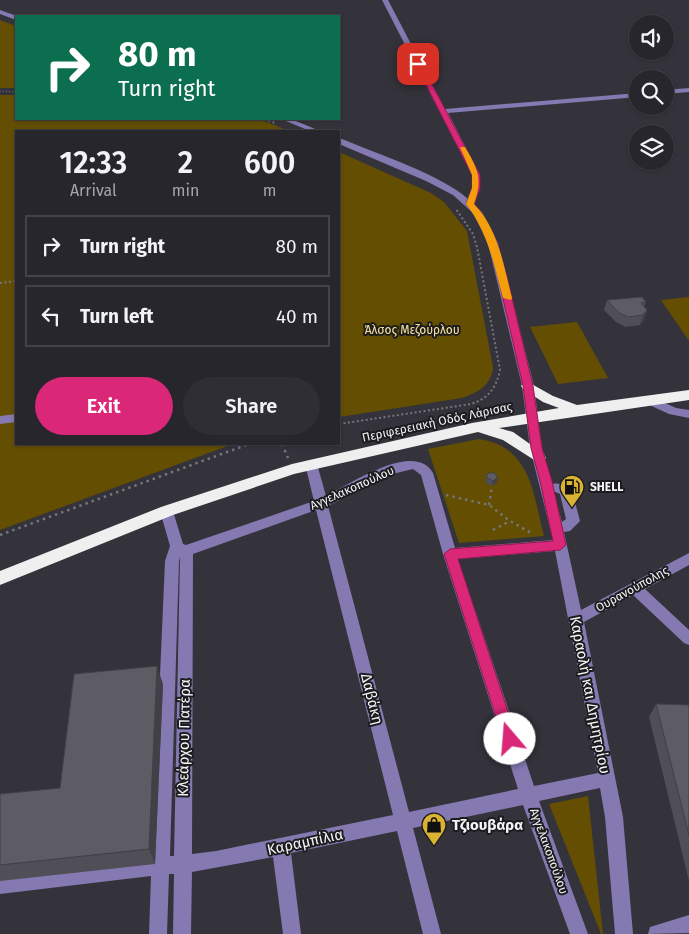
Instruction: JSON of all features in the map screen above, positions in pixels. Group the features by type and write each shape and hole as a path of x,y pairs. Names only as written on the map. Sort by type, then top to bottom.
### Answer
{"highway":[{"path":"528,386 548,399 577,410"},
{"name":"Περιφερειακή Οδός Λάρισας","path":"0,578 167,511 311,464 472,428 577,410 689,395"},
{"path":"472,428 489,430 508,436 539,458"}],"street":[{"path":"340,141 429,178 470,204 476,188 476,175 385,0"},
{"path":"0,12 15,18"},
{"path":"674,91 689,90"},
{"path":"443,111 629,96"},
{"path":"288,120 313,130"},
{"name":"Καραολή και Δημητρίου","path":"470,204 477,212 493,243 528,386 539,458 560,545 614,817 624,934"},
{"path":"650,400 673,411 689,414"},
{"path":"0,420 15,418"},
{"name":"Δαβάκη","path":"311,464 432,934"},
{"name":"Αγγελακοπούλου","path":"181,549 322,504 363,482 410,464 417,465 427,473 450,554 528,794 579,934"},
{"path":"556,487 566,491 573,521 565,527"},
{"name":"Κλεάρχου Πατέρα","path":"167,511 181,549 187,556 182,934"},
{"path":"450,554 560,545"},
{"name":"Κλεάρχου Πατέρα","path":"158,934 172,561 181,549"},
{"name":"Ουρανούπολης","path":"575,620 689,558"},
{"path":"635,588 689,639"},
{"name":"Καραμπίλια","path":"0,885 183,865 281,847 607,779"},
{"path":"281,847 292,934"},
{"path":"657,934 689,924"}],"path":[{"path":"0,91 15,92"},
{"path":"340,424 471,404 489,395 497,386 500,370 477,248 463,218 451,205"},
{"path":"0,283 15,281"},
{"path":"0,535 246,445"},
{"path":"489,505 492,486"},
{"path":"432,495 456,496 489,505 510,521 538,536 541,547"},
{"path":"493,530 510,521"}],"green space":[{"path":"0,20 15,26 15,88 0,88"},
{"path":"0,95 15,95 15,120 262,120 286,130 15,130 15,445 230,445 0,530"},
{"name":"Άλσος Μεζούρλου","path":"340,152 431,193 444,202 467,231 493,367 490,379 483,387 473,394 462,398 340,417"},
{"path":"689,297 689,341 661,300"},
{"path":"577,322 608,378 558,384 530,327"},
{"path":"479,439 510,451 520,462 527,474 537,504 544,536 459,543 428,449"},
{"path":"588,796 603,934 601,934 549,804"}],"building":[{"path":"642,297 646,302 641,303 647,310 643,315 628,317 619,313 607,300"},
{"path":"488,473 494,473 498,477 493,481 486,477"},
{"path":"157,666 149,849 0,865 0,794 60,788 74,674"},
{"path":"656,704 689,705 689,835"}],"slow traffic":[{"path":"462,148 476,175 476,188 470,204 477,212 493,243 508,298"}],"place":[{"name":"SHELL","path":"572,508"},
{"name":"Τζιουβάρα","path":"434,846"}],"route":[{"path":"418,64 476,175 476,188 470,204 477,212 493,243 503,277 528,386 536,448 546,481 560,545 450,554 510,739"}]}
